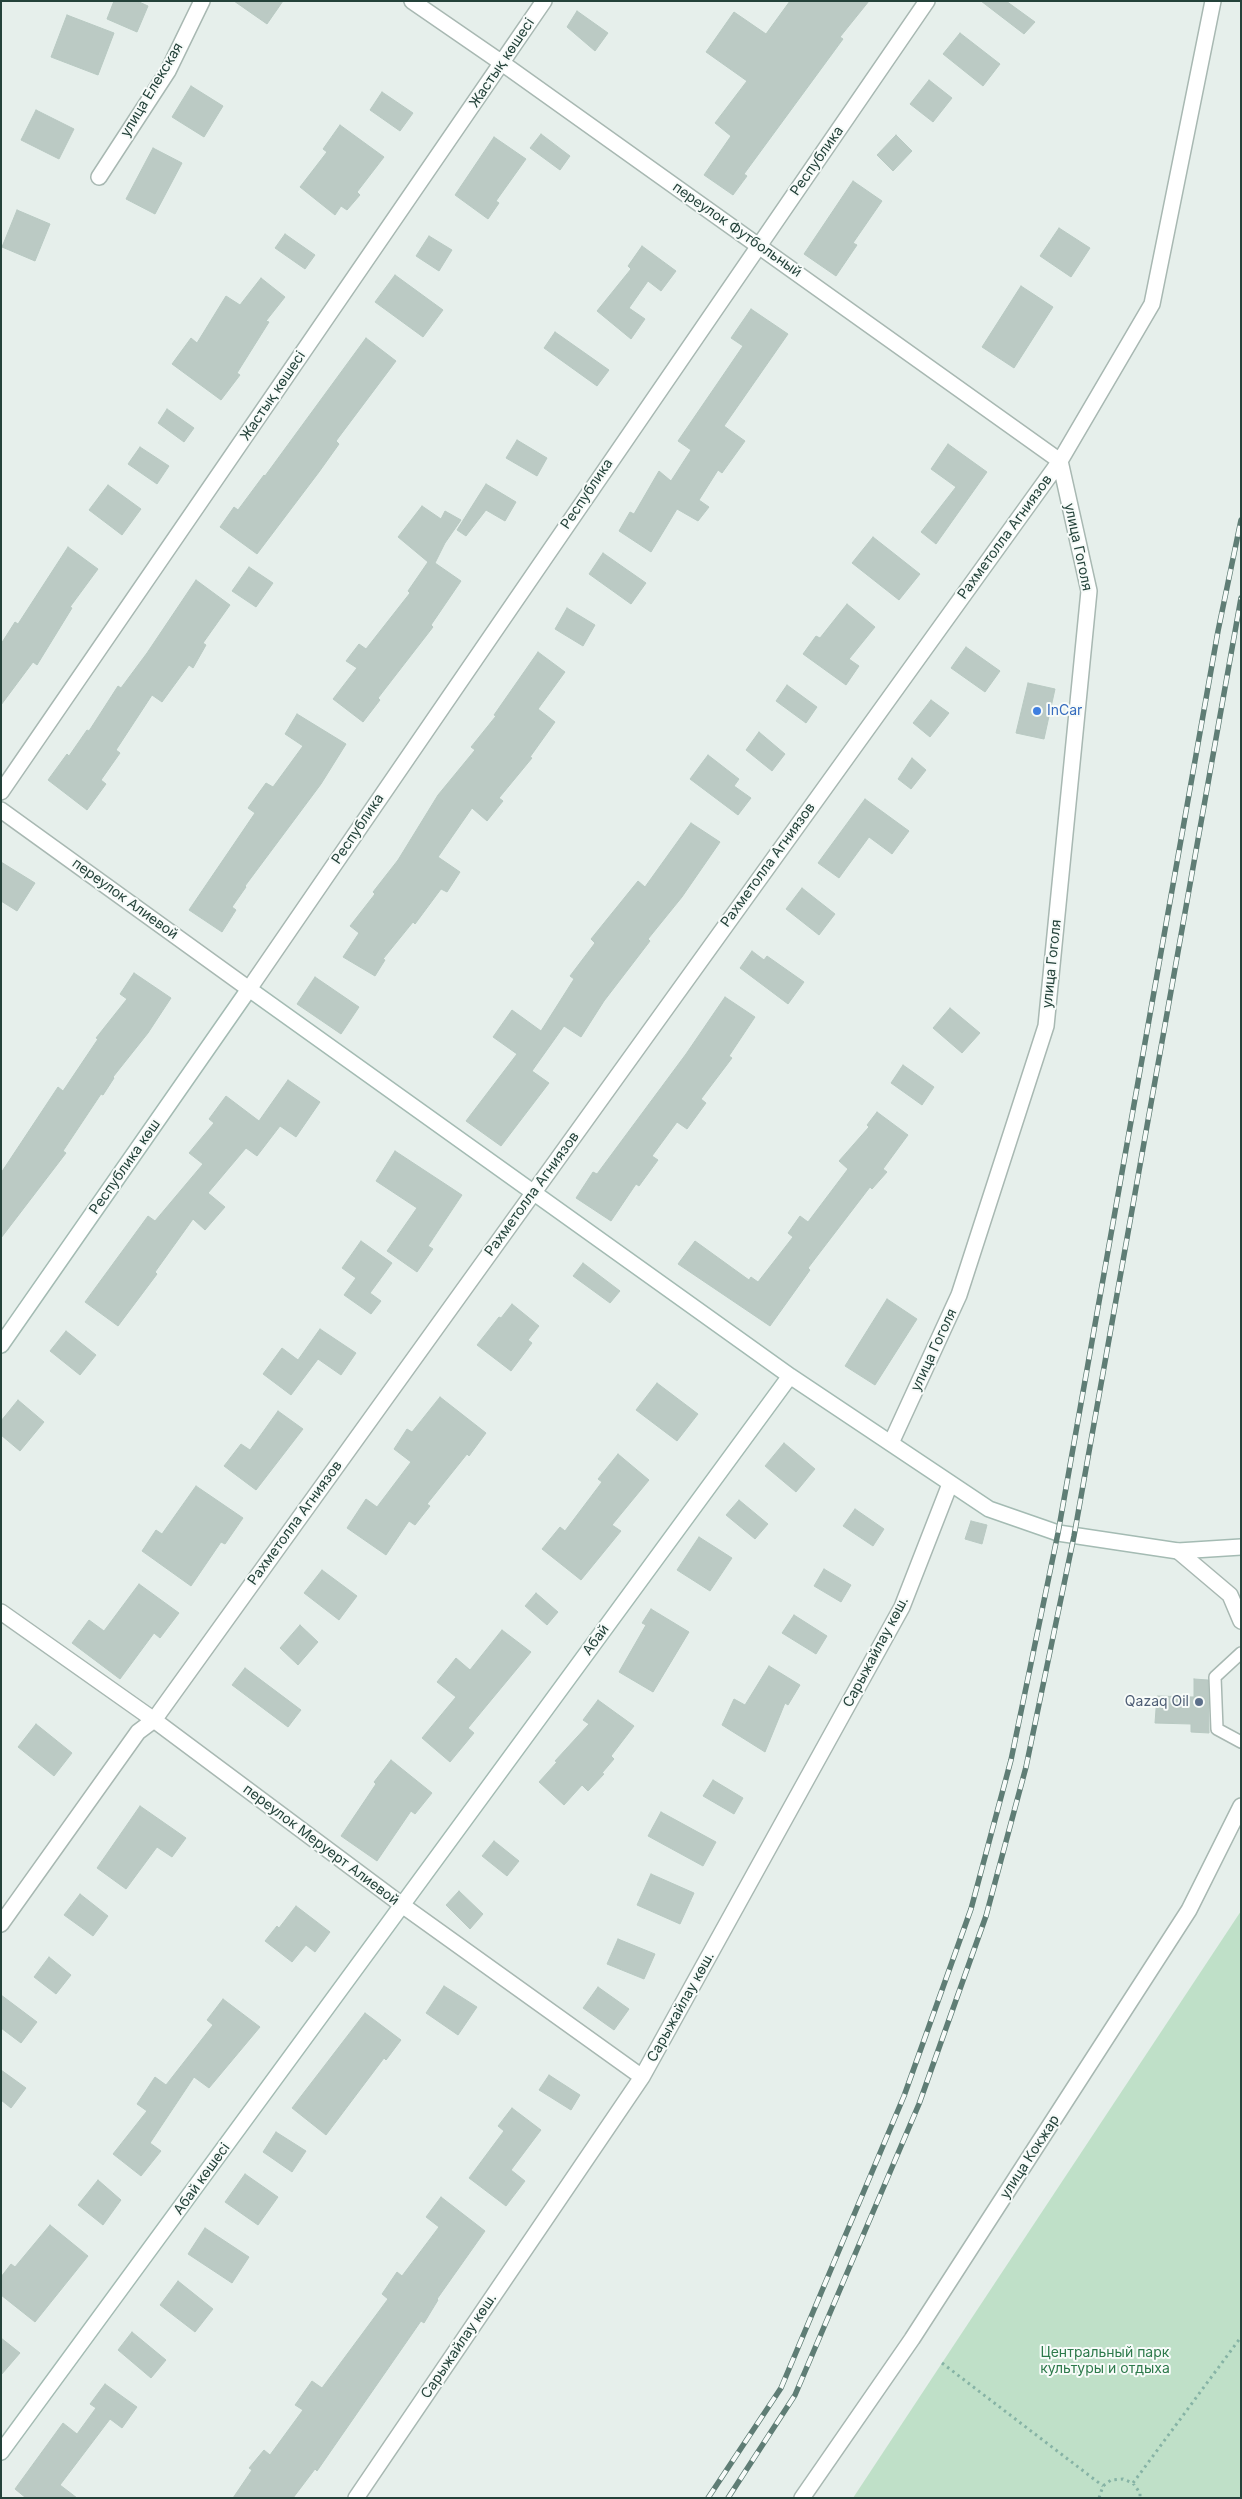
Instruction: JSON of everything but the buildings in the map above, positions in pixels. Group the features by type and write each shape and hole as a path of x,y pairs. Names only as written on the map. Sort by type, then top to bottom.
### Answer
{"street":[{"name":"улица Елекская","path":"98,177 168,71 202,1"},
{"name":"переулок Футбольный","path":"412,1 502,62 1060,461"},
{"name":"Жастық көшесі","path":"1,792 544,1"},
{"name":"Республика","path":"249,989 758,245 928,1"},
{"name":"Рахметолла Агниязов","path":"1,1924 138,1732 154,1720 1060,461 1152,304 1213,1"},
{"name":"улица Гоголя","path":"891,1443 959,1295 1046,1026 1089,591 1060,461"},
{"name":"переулок Алиевой","path":"1,810 790,1376 989,1509 1058,1533 1178,1551 1241,1548"},
{"name":"Республика көш","path":"1,1344 249,989"},
{"name":"Абай","path":"402,1905 790,1376"},
{"name":"Сарыжайлау көш.","path":"356,2498 642,2077 902,1607 950,1484"},
{"path":"1178,1551 1230,1595 1241,1621"},
{"name":"переулок Меруерт Алиевой","path":"1,1612 154,1720 402,1905 642,2077"},
{"name":"улица Кокжар","path":"802,2498 912,2339 1189,1910 1241,1806"},
{"name":"Абай көшесі","path":"1,2452 402,1905"}],"lane":[{"path":"1241,1653 1215,1677 1217,1729 1241,1742"}],"path":[{"path":"1133,2483 1241,2337"},
{"path":"942,2363 1103,2486"},
{"path":"1099,2498 1103,2486 1112,2480 1123,2479 1133,2483 1140,2493 1140,2498"}],"green space":[{"name":"Центральный парк культуры и отдыха","path":"1241,1911 1241,2498 853,2498 942,2363"}],"railway":[{"path":"708,2498 781,2388 904,2096 971,1909 1011,1760 1058,1533 1218,631 1241,520"},
{"path":"728,2498 795,2395 919,2104 986,1916 1026,1767 1074,1536 1241,598"}],"place":[{"name":"InCar","path":"1037,711"},
{"name":"Qazaq Oil","path":"1199,1702"}]}
